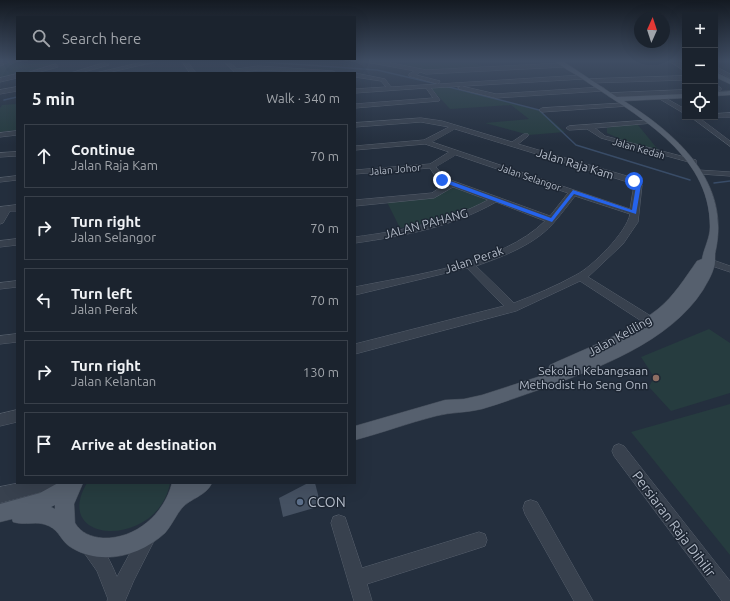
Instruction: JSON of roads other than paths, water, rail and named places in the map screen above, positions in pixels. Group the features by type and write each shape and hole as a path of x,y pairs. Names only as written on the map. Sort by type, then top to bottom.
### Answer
{"main road":[{"name":"Jalan Keliling","path":"356,433 446,407 464,406 518,391 570,373 612,356 659,327 681,307 704,277 709,266 707,261 715,234 715,217 711,196 701,172 683,150 651,122 602,89"},
{"path":"718,94 730,94"},
{"path":"615,98 662,98 682,96"},
{"name":"Jalan Keliling","path":"446,407 460,399 556,369 607,345 650,321 663,312 680,295 701,264 707,261"},
{"path":"0,513 44,502 73,484"},
{"path":"65,524 64,512 66,498 73,484"},
{"path":"0,520 32,512 49,515 65,524 74,538 88,547 104,549 120,546 137,540 153,530 167,516 179,492 199,484"}],"street":[{"path":"2,95 16,89"},
{"path":"356,91 378,89"},
{"path":"356,106 437,100 429,89"},
{"path":"466,89 496,96 601,89"},
{"path":"615,98 682,92"},
{"path":"2,95 16,95"},
{"path":"662,98 682,110"},
{"path":"542,110 626,106"},
{"path":"718,116 730,115"},
{"name":"Jalan Raja Kam","path":"356,125 421,120 440,122 636,182 638,185 633,222 620,242 581,277 533,300 512,308 356,349"},
{"path":"699,120 726,137 730,144"},
{"name":"Jalan Kedah","path":"569,128 651,122"},
{"name":"Jalan Selangor","path":"426,142 455,126"},
{"name":"Jalan Kedah","path":"589,126 603,137 693,162"},
{"path":"0,135 16,134"},
{"path":"512,144 526,135"},
{"name":"Jalan Selangor","path":"356,148 426,142 634,213"},
{"name":"Jalan Johor","path":"356,172 432,166 455,152"},
{"path":"1,156 16,154"},
{"path":"432,166 442,180 552,220"},
{"path":"701,172 730,174"},
{"path":"0,180 16,178"},
{"path":"356,203 434,195 451,184"},
{"name":"Jalan Perak","path":"356,291 469,264 523,242 538,233 552,220 573,192"},
{"name":"JALAN PAHANG","path":"356,240 457,218 494,200"},
{"path":"0,221 4,209 16,208"},
{"path":"0,244 16,242"},
{"path":"707,261 730,270"},
{"path":"469,264 512,308"},
{"path":"581,277 650,321"},
{"path":"0,286 16,284"},
{"path":"0,340 16,338"},
{"path":"0,420 16,416"},
{"name":"Persiaran Raja Dihilir","path":"619,451 730,596"},
{"path":"0,495 45,484"},
{"path":"531,508 584,601"},
{"path":"339,523 363,601"},
{"path":"116,599 138,551 153,530"},
{"path":"357,578 479,540"},
{"path":"88,547 103,565 116,599"}],"waterway":[{"path":"457,89 539,110 576,145 690,180"},
{"path":"4,100 16,97"},
{"path":"714,183 730,181"}],"place":[{"name":"Sekolah Kebangsaan Methodist Ho Seng Onn","path":"656,378"},
{"name":"CCON","path":"300,502"}]}
